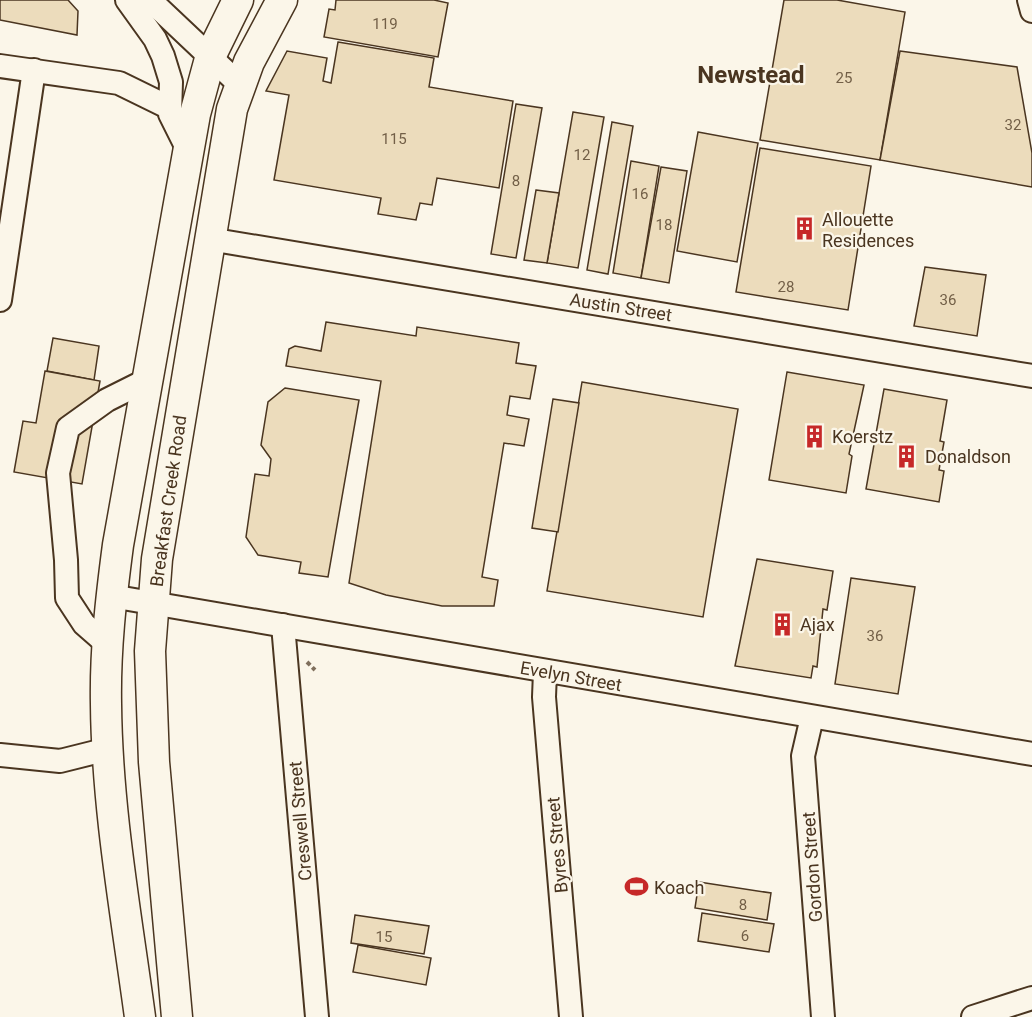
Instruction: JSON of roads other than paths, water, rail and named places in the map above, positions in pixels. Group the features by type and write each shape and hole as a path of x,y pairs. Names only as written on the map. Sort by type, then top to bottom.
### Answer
{"main road":[{"path":"140,1017 114,824 108,749 108,645 111,596 188,150 211,55 238,0"},
{"name":"Breakfast Creek Road","path":"177,1017 154,762 150,684 157,559 228,130 239,84 282,0"}],"street":[{"path":"127,0 155,39 163,56 171,82 170,114 188,150"},
{"path":"150,0 211,55 239,84"},
{"path":"1029,0 1032,11"},
{"path":"0,66 119,83 170,108"},
{"path":"0,300 2,270 34,70"},
{"name":"Austin Street","path":"209,239 1032,376"},
{"path":"108,645 84,624 67,598 58,474 68,428 107,400 147,380"},
{"name":"Evelyn Street","path":"111,596 1032,754"},
{"name":"Creswell Street","path":"283,625 317,1017"},
{"name":"Byres Street","path":"545,672 545,708 572,1017"},
{"name":"Gordon Street","path":"812,717 803,756 823,1017"},
{"path":"0,755 60,761 108,749"},
{"path":"973,1017 1032,998"}],"place":[{"name":"Allouette Residences","path":"804,229"},
{"name":"Koerstz","path":"814,436"},
{"name":"Donaldson","path":"907,456"},
{"name":"Ajax","path":"782,624"},
{"name":"Koach","path":"636,887"}],"district":[{"name":"Newstead","path":"751,75"}]}
